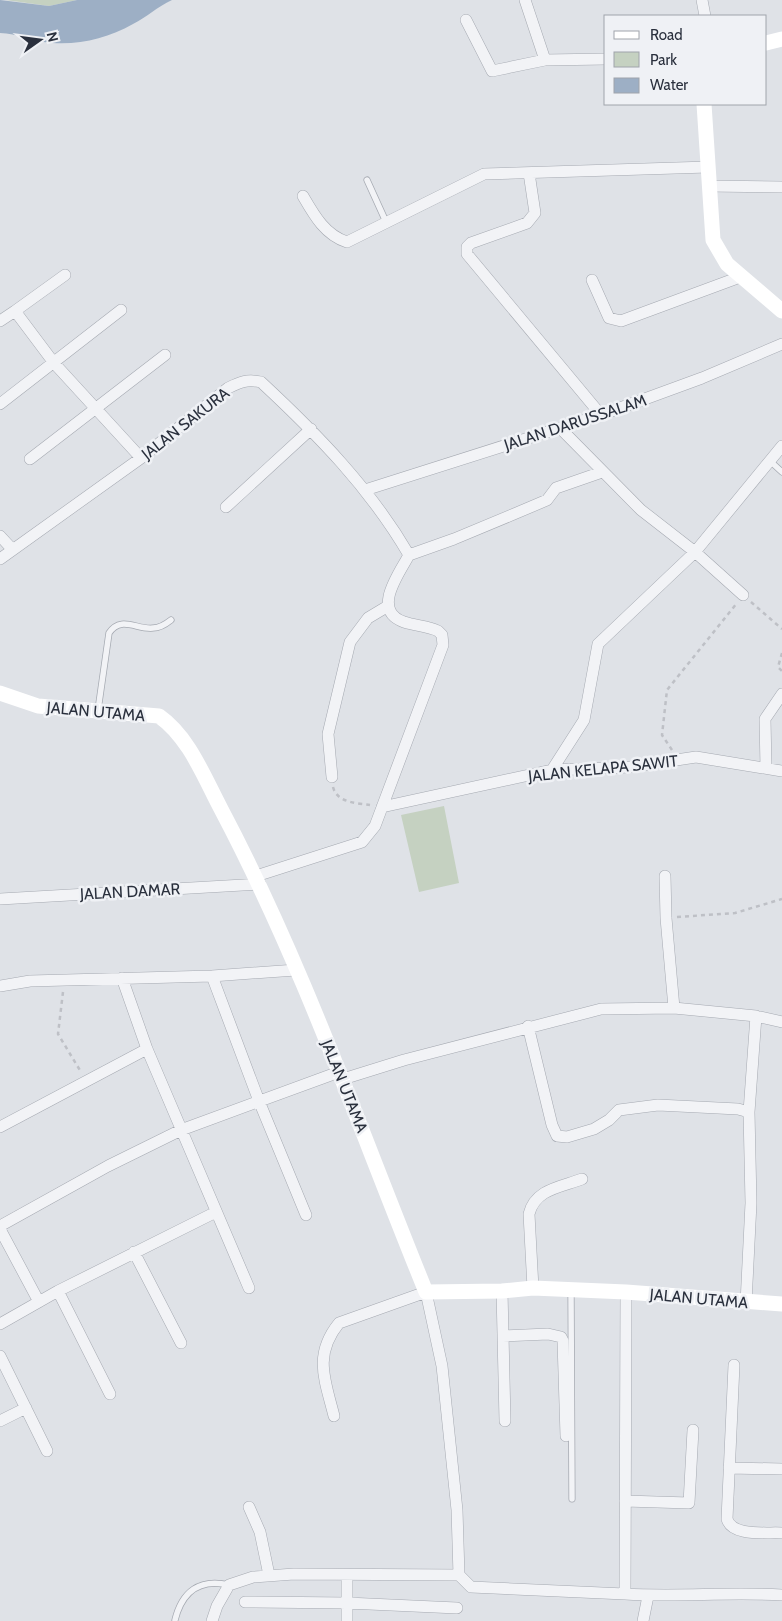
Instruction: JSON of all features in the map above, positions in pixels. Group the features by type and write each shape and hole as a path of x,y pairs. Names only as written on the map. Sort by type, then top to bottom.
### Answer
{"street":[{"path":"524,0 545,60"},
{"path":"702,0 705,15"},
{"path":"466,20 492,71 545,60 604,59"},
{"path":"767,43 782,39"},
{"path":"704,105 713,240 727,264 782,311"},
{"path":"303,196 316,219 327,230 344,241 354,241 484,174 708,167"},
{"path":"529,173 534,213 532,218 528,223 471,243 467,247 467,254 602,415"},
{"path":"709,186 782,187"},
{"path":"0,320 65,274"},
{"path":"592,280 609,318 621,322 740,277"},
{"path":"0,404 121,310"},
{"path":"15,311 54,363 141,458"},
{"name":"JALAN DARUSSALAM","path":"365,490 602,415 702,378 782,344"},
{"path":"30,459 164,355"},
{"name":"JALAN SAKURA","path":"0,558 141,458 228,388 242,381 260,382 311,429 365,490 390,522 409,555"},
{"path":"560,428 641,510 695,552 743,595"},
{"path":"226,507 311,429"},
{"path":"552,770 584,720 598,644 695,552 782,446"},
{"path":"332,777 328,734 350,642 368,618 388,606 388,596 409,555 454,539 547,500 556,488 602,472"},
{"path":"0,536 12,549"},
{"name":"JALAN DAMAR","path":"0,899 258,880 362,842 370,834 382,807 444,645 442,635 438,631 402,621 388,606"},
{"name":"JALAN UTAMA","path":"0,693 38,706 159,716 174,726 189,749 258,880 341,1076 426,1292 502,1291 533,1288 571,1289 746,1303 782,1304"},
{"path":"766,767 765,719 782,694"},
{"name":"JALAN KELAPA SAWIT","path":"382,807 552,770 630,767 696,756 782,771"},
{"path":"665,876 666,918 674,1008"},
{"path":"0,986 30,981 212,976 296,970"},
{"path":"212,976 259,1101 306,1215"},
{"path":"122,978 147,1049 249,1288"},
{"path":"39,1302 0,1227 108,1166 181,1130 259,1101 341,1076 528,1026 601,1009 674,1008 756,1016 782,1022"},
{"path":"746,1303 751,1203 749,1112 756,1016"},
{"path":"528,1026 552,1125 557,1136 567,1137 594,1128 609,1120 618,1110 628,1108 658,1105 738,1109 749,1112"},
{"path":"0,1127 147,1049"},
{"path":"533,1288 529,1214 532,1203 540,1194 582,1179"},
{"path":"0,1324 58,1291 216,1212"},
{"path":"134,1252 181,1343"},
{"path":"58,1291 110,1394"},
{"path":"502,1291 505,1421"},
{"path":"334,1416 322,1372 323,1352 330,1335 338,1323 426,1292 442,1366 457,1510 459,1575 471,1587 648,1596 747,1593 782,1595"},
{"path":"625,1594 626,1292"},
{"path":"503,1336 548,1334 561,1337 564,1341 566,1436"},
{"path":"0,1356 47,1451"},
{"path":"734,1365 729,1468 729,1526 732,1529 744,1531 782,1533"},
{"path":"0,1421 26,1408"},
{"path":"625,1501 689,1503 693,1430"},
{"path":"729,1468 782,1469"},
{"path":"249,1507 260,1532 269,1575"},
{"path":"212,1621 222,1595 229,1585 253,1577 269,1575 459,1575"},
{"path":"347,1575 347,1621"},
{"path":"643,1621 648,1596"},
{"path":"244,1602 347,1603 456,1608"}],"lane":[{"path":"367,180 387,224"},
{"path":"770,461 782,472"},
{"path":"98,710 109,632 114,626 123,623 152,629 171,620"},
{"path":"571,1289 572,1499"},
{"path":"175,1620 179,1604 191,1590 201,1585 219,1582 229,1585"}],"path":[{"path":"677,760 662,735 668,690 743,595 782,629"},
{"path":"782,653 778,667 782,671"},
{"path":"332,777 334,791 338,797 382,807"},
{"path":"666,918 735,913 782,899"},
{"path":"64,980 58,1034 87,1082"}],"green space":[{"path":"6,0 77,0 49,6"},
{"path":"444,806 459,883 419,892 401,815"}],"water":[{"path":"0,0 49,6 77,0 172,0 114,33 84,42 63,43 45,42 13,34 0,33"}]}
